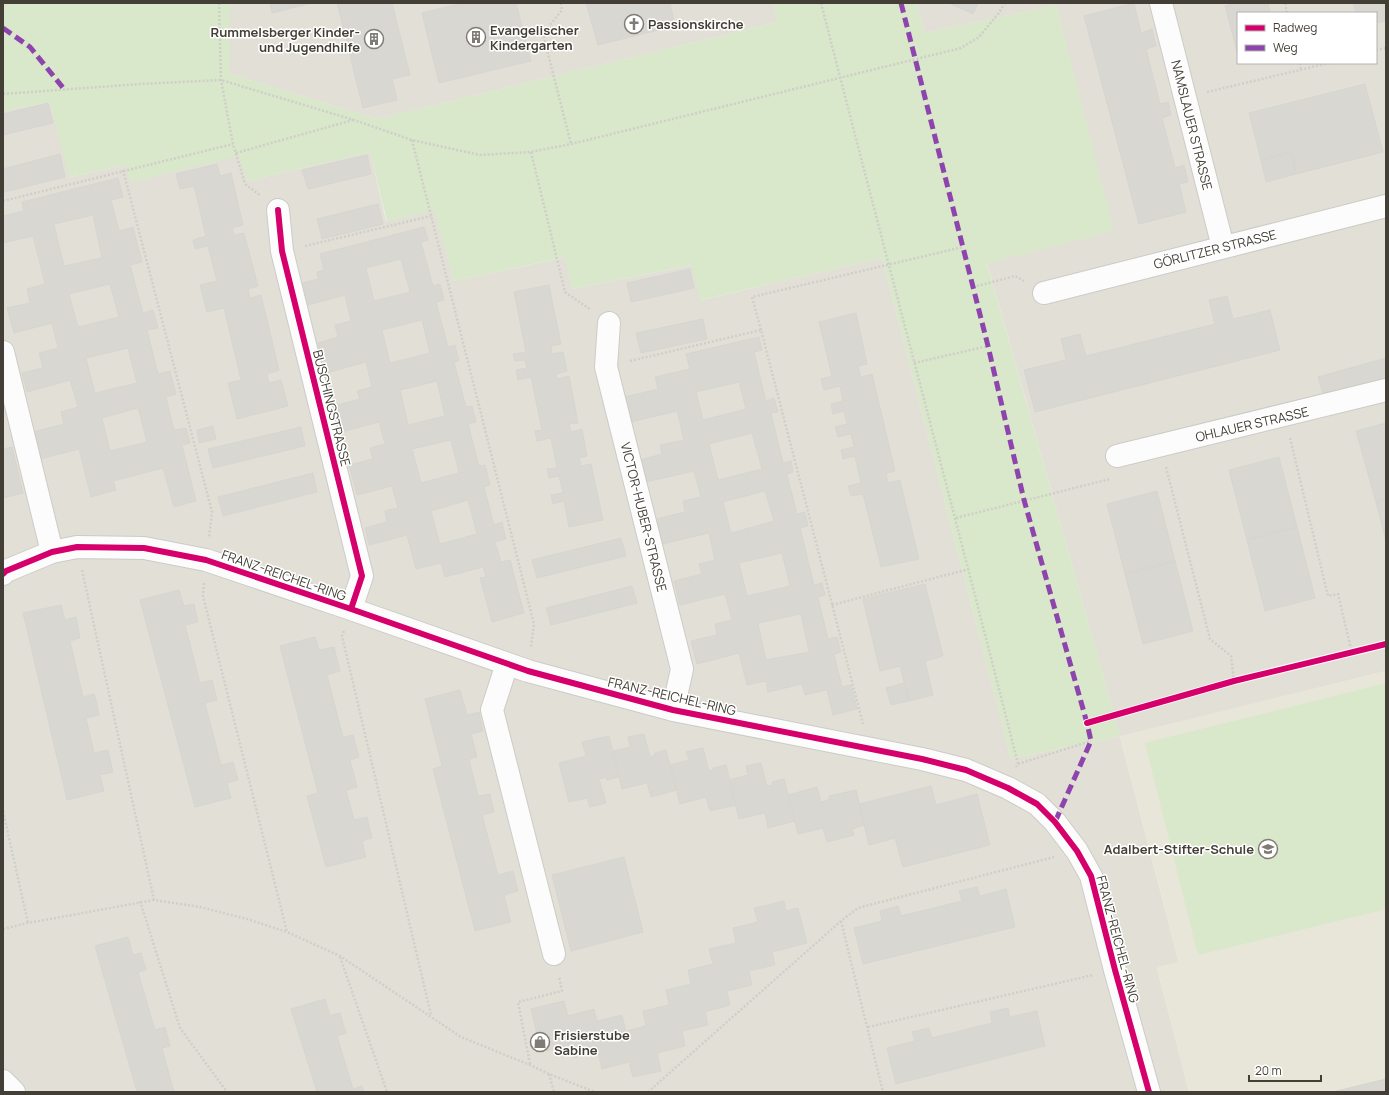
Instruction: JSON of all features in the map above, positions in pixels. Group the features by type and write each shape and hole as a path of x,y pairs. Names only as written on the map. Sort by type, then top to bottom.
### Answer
{"street":[{"name":"NAMSLAUER STRASSE","path":"1161,3 1223,247"},
{"name":"GÖRLITZER STRASSE","path":"1044,293 1386,206"},
{"name":"BUSCHINGSTRASSE","path":"278,210 282,252 362,576 351,609"},
{"name":"VICTOR-HUBER-STRASSE","path":"609,323 606,367 682,669 673,710"},
{"path":"3,352 52,552"},
{"name":"OHLAUER STRASSE","path":"1117,456 1386,390"},
{"name":"FRANZ-REICHEL-RING","path":"3,574 6,571 52,552 77,547 144,548 206,560 528,671 673,710 922,758 966,770 1008,788 1037,804 1055,822 1077,851 1091,876 1149,1092"},
{"path":"507,664 492,710 554,954"},
{"path":"3,1081 14,1092"}],"path":[{"path":"219,3 221,80 233,144 245,184 278,210"},
{"path":"561,3 562,10 543,34 571,144"},
{"path":"822,3 914,364 956,518 1018,764 1091,741"},
{"path":"3,94 221,80 354,120 412,140 480,155 531,152 571,144 961,48 979,37 1005,3"},
{"path":"1300,64 1302,71"},
{"path":"1185,97 1302,71 1326,64"},
{"path":"236,153 354,120"},
{"path":"412,140 534,624 528,671"},
{"path":"3,201 123,170 233,144"},
{"path":"531,152 565,292 609,323"},
{"path":"123,170 212,512 203,596 287,932"},
{"path":"282,252 431,216"},
{"path":"869,747 752,297 963,247"},
{"path":"973,287 1015,276 1044,293"},
{"path":"606,367 761,330"},
{"path":"914,364 988,346"},
{"path":"1285,416 1328,596 1338,594 1352,653"},
{"path":"1160,445 1210,639 1231,656 1234,681"},
{"path":"956,518 1112,478"},
{"path":"77,547 154,900"},
{"path":"832,605 969,569"},
{"path":"351,609 342,636 431,1016"},
{"path":"3,811 28,923"},
{"path":"648,1092 841,921 858,908 1077,851"},
{"path":"3,929 154,900 200,907 247,919 287,932 340,956 461,1037 595,1092"},
{"path":"140,902 180,1028 227,1092"},
{"path":"841,921 883,1092"},
{"path":"530,1065 518,1002 562,991 554,954"},
{"path":"340,956 386,1092"},
{"path":"868,1027 1115,970"},
{"path":"549,1074 554,1092"}],"shaded area":[{"path":"230,3 773,3 778,22 377,119 230,74"},
{"path":"916,3 1386,3 1386,671 1120,737 1179,963 1157,968 1189,1092 3,1092 3,111 50,102 70,177 126,165 131,182 240,155 247,181 370,152 386,221 435,210 454,281 566,257 572,289 693,265 701,300 882,258 1011,759 1120,736 987,262 1113,231 1056,5 925,33"},
{"name":"Adalbert-Stifter-Schule","path":"1386,671 1386,1092 1189,1092 1157,967 1179,962 1120,736"}],"green space":[{"path":"3,3 230,3 230,74 377,119 778,22 773,3 916,3 925,33 1056,5 1114,231 987,263 1120,736 1011,759 882,258 700,300 692,265 572,289 565,257 454,281 435,211 387,221 370,152 247,181 239,156 131,182 126,165 69,177 50,102 3,111"},
{"path":"1386,683 1386,909 1198,955 1145,743"}],"building":[{"name":"Rummelsberger Kinder- und Jugendhilfe","path":"270,3 312,3 272,13"},
{"name":"Rummelsberger Kinder- und Jugendhilfe","path":"337,3 392,3 410,75 392,79 397,100 363,108"},
{"name":"Evangelischer Kindergarten","path":"462,3 516,3 531,61 439,83 422,13"},
{"name":"Passionskirche","path":"586,3 670,3 675,26 598,45"},
{"path":"949,3 978,3 973,14"},
{"path":"1134,3 1141,33 1152,29 1156,46 1146,49 1160,104 1168,102 1171,115 1162,118 1175,168 1184,165 1188,182 1179,184 1186,212 1139,224 1084,16"},
{"path":"1234,3 1268,3 1270,12 1237,12 1237,51 1225,6"},
{"path":"1353,3 1386,3 1386,21 1377,23 1377,12 1356,12"},
{"path":"1365,84 1383,152 1296,174 1291,152 1261,160 1249,113"},
{"path":"48,103 53,123 3,135 3,114"},
{"path":"1291,152 1296,174 1266,182 1261,160"},
{"path":"60,154 65,177 4,192 3,169"},
{"path":"367,155 371,174 308,189 302,170"},
{"path":"217,164 220,176 231,173 243,225 232,228 234,235 244,233 258,286 248,289 250,298 261,295 279,370 267,374 269,383 281,380 288,406 237,419 228,383 241,380 224,308 207,312 200,285 217,281 208,246 195,249 193,240 206,236 194,186 180,189 176,174"},
{"path":"118,178 123,197 111,200 119,231 133,227 142,262 130,265 143,313 153,310 158,328 147,330 158,374 170,371 176,394 166,397 174,430 186,428 190,443 182,445 196,501 174,507 163,468 113,481 116,490 91,497 79,449 40,459 33,432 64,424 61,412 78,407 70,380 27,392 22,373 43,368 39,353 58,348 52,323 14,333 7,308 30,303 27,289 45,284 33,236 3,243 3,216 24,211 22,202","holes":["93,215 102,258 64,266 54,224","110,284 119,317 78,327 69,294","128,348 137,383 95,393 86,358","138,408 147,442 110,451 102,418"]},
{"path":"378,204 383,224 322,239 317,219"},
{"path":"424,227 428,240 421,242 433,286 440,284 444,300 436,302 448,347 455,345 459,361 454,362 466,407 472,406 476,422 468,424 479,466 485,465 490,485 484,487 494,525 502,522 506,539 495,542 501,562 510,560 524,613 492,622 480,578 486,577 483,567 445,577 441,563 416,569 407,535 369,545 365,528 387,522 385,511 398,508 392,486 357,495 349,465 373,459 370,448 385,444 379,422 341,432 334,406 360,399 357,391 372,387 366,362 326,373 318,343 338,337 335,325 351,321 345,295 308,305 303,283 318,279 317,272 324,270 320,254","holes":["401,259 410,292 374,301 366,268","422,320 430,353 390,363 382,330","437,381 445,416 408,425 400,390","451,440 459,473 421,483 412,449","468,500 477,534 440,544 431,511"]},
{"path":"690,269 694,288 631,302 627,283"},
{"path":"549,285 561,344 551,346 552,354 563,352 567,371 556,374 557,379 569,376 578,423 569,424 571,432 582,429 587,456 579,458 581,466 591,464 603,520 569,527 564,501 553,504 551,495 563,493 559,476 549,478 547,469 557,468 551,438 537,441 535,431 542,430 531,377 518,380 516,370 527,368 525,360 515,361 513,354 526,352 514,292"},
{"path":"1227,296 1233,319 1270,310 1280,350 1035,412 1024,370 1066,360 1061,339 1080,334 1086,356 1215,324 1209,300"},
{"path":"856,313 867,364 858,366 861,377 872,374 895,471 886,473 888,483 900,480 919,559 881,567 863,494 851,496 848,486 861,483 855,456 843,459 841,450 854,447 851,434 838,437 835,427 847,424 844,411 833,414 831,404 843,401 840,386 824,390 821,379 832,376 819,322"},
{"path":"703,319 707,339 641,353 636,333"},
{"path":"759,337 762,350 754,352 766,401 774,398 778,412 771,413 783,463 791,461 793,472 787,474 797,514 805,512 808,526 800,528 814,585 822,583 825,595 818,597 828,639 837,637 841,652 834,654 842,687 851,685 857,709 833,715 827,690 805,695 802,684 768,692 766,681 747,685 739,653 697,664 691,641 717,635 715,624 732,620 725,594 680,605 674,581 702,574 699,564 715,560 709,533 662,544 656,519 685,512 683,501 701,497 694,471 645,482 640,460 662,454 660,445 684,440 677,411 631,422 625,397 658,389 655,377 690,369 686,354","holes":["739,382 746,409 703,420 696,392","752,433 762,469 718,480 709,444","765,491 774,521 731,533 723,502","782,553 790,586 747,596 739,563","801,614 809,652 766,660 758,623"]},
{"path":"1386,358 1386,379 1324,396 1318,377"},
{"path":"1386,423 1386,499 1376,502 1356,431"},
{"path":"213,426 216,439 199,443 197,430"},
{"path":"301,427 305,446 213,468 208,449"},
{"path":"12,447 23,493 3,498 3,449"},
{"path":"1279,457 1297,527 1247,540 1229,470"},
{"path":"313,473 317,492 223,516 218,497"},
{"path":"1157,491 1175,561 1125,574 1107,504"},
{"path":"1386,499 1386,541 1376,502"},
{"path":"1297,527 1315,598 1265,611 1247,540"},
{"path":"621,538 626,556 537,578 532,560"},
{"path":"1175,561 1193,631 1143,644 1125,574"},
{"path":"925,584 943,656 925,661 933,695 909,701 900,666 880,671 863,599"},
{"path":"632,586 637,603 551,625 546,608"},
{"path":"179,590 184,606 194,604 198,622 185,625 200,683 212,680 217,700 205,703 221,765 233,762 238,780 227,783 231,798 195,807 140,600"},
{"path":"61,605 65,620 76,617 80,638 70,641 83,697 94,694 97,704 99,715 86,718 94,753 108,750 113,772 100,775 104,791 67,800 23,613"},
{"path":"315,637 319,650 334,647 340,671 327,675 343,737 353,735 359,757 350,760 357,787 346,790 354,820 367,817 372,838 362,841 366,857 326,867 307,796 318,793 280,646"},
{"path":"904,683 909,701 891,705 886,688"},
{"path":"460,690 467,715 479,712 483,731 471,734 477,757 469,759 478,796 490,794 494,812 482,815 498,875 513,871 518,891 504,895 511,922 475,931 433,769 442,766 425,699"},
{"path":"644,734 650,757 655,755 655,753 666,750 677,790 651,797 647,783 622,789 613,751 630,747 628,737"},
{"path":"609,736 619,777 607,780 606,777 599,779 606,803 590,807 587,798 569,802 559,763 586,756 582,742"},
{"path":"703,748 709,771 714,770 713,768 726,765 736,805 710,811 706,797 680,804 670,765 689,760 686,752"},
{"path":"761,763 767,786 772,785 772,782 784,779 795,821 768,828 765,813 739,819 729,780 748,775 746,766"},
{"path":"931,786 936,805 977,794 990,845 903,867 895,838 869,845 859,804"},
{"path":"817,787 821,802 830,799 829,796 856,790 864,825 852,829 854,835 827,842 823,828 798,834 788,795"},
{"path":"624,857 643,932 571,951 552,875"},
{"path":"977,887 980,896 1006,889 1015,927 863,964 854,928 882,921 880,911 898,906 901,916 962,901 959,891"},
{"path":"784,901 786,911 798,908 807,943 772,952 775,965 749,971 752,985 727,991 730,1005 705,1012 708,1025 682,1031 685,1046 657,1053 661,1071 633,1077 629,1062 602,1069 598,1053 573,1058 570,1045 541,1052 531,1009 564,1001 568,1016 594,1009 597,1021 622,1015 626,1031 646,1026 643,1011 669,1005 666,990 691,984 688,970 713,964 709,949 736,943 733,928 758,922 754,908"},
{"path":"128,937 133,955 141,953 146,970 138,972 155,1030 165,1027 170,1046 162,1048 174,1092 137,1092 95,946"},
{"path":"325,999 330,1016 340,1013 346,1033 337,1036 353,1089 362,1086 364,1092 317,1092 291,1009"},
{"path":"1008,1008 1010,1017 1037,1011 1045,1046 896,1084 887,1048 915,1041 912,1032 920,1030 929,1028 932,1038 992,1023 990,1012"},
{"path":"1386,1079 1386,1092 1333,1092"}],"marked path":[{"path":"901,3 988,346 1024,500 1091,741 1055,822"},
{"path":"3,28 30,47 64,89"}],"cycle path":[{"path":"278,210 282,251 362,576 351,609"},
{"path":"3,574 6,571 52,552 77,547 144,548 206,560 528,671 673,710 922,759 966,770 1008,788 1037,804 1055,822 1077,851 1091,876 1149,1092"},
{"path":"1087,723 1234,681 1386,644"}],"place":[{"name":"Passionskirche","path":"634,24"},
{"name":"Evangelischer Kindergarten","path":"476,37"},
{"name":"Rummelsberger Kinder- und Jugendhilfe","path":"374,39"},
{"name":"Adalbert-Stifter-Schule","path":"1268,849"},
{"name":"Frisierstube Sabine","path":"540,1042"}]}
